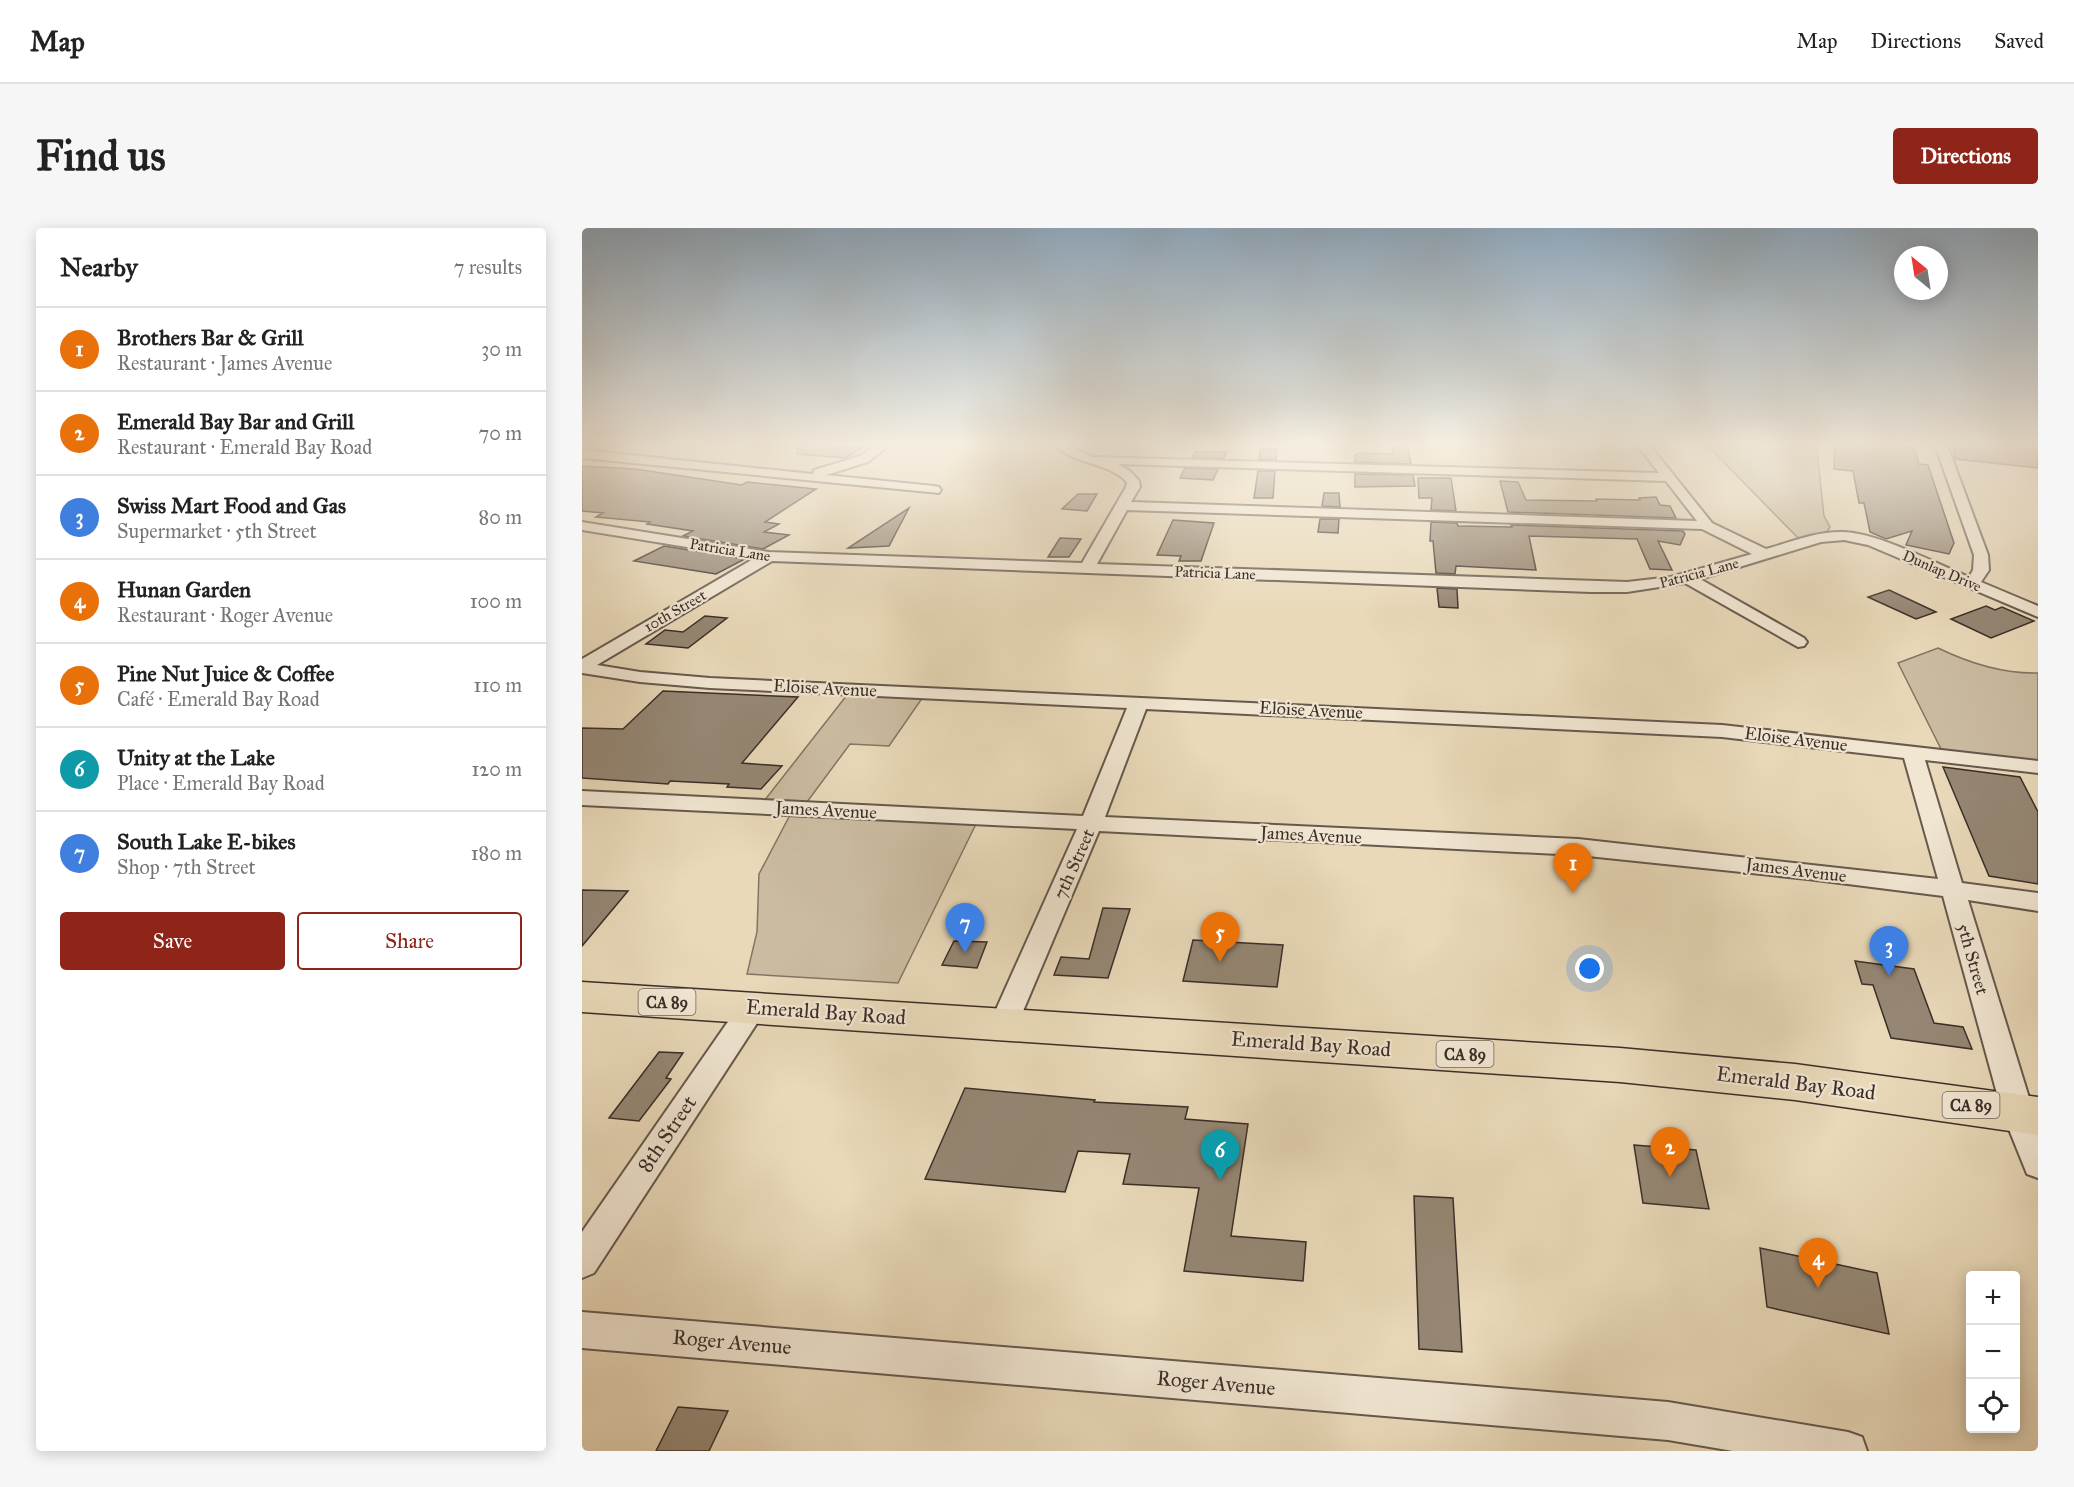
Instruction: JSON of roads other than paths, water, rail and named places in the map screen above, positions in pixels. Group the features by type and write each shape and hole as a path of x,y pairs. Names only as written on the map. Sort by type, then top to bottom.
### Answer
{"main road":[{"name":"Emerald Bay Road","path":"582,997 1004,1023 1694,1071 1795,1082 2028,1114"}],"street":[{"path":"1086,568 1126,499"},
{"path":"1687,499 1704,520 1705,525"},
{"path":"1961,499 1981,555 1981,570 1972,584"},
{"path":"1122,506 1705,525 1766,555"},
{"name":"Patricia Lane","path":"582,526 769,556 1591,587 1657,585 1688,578 1820,538 1844,536"},
{"name":"Dunlap Drive","path":"1844,536 1872,542 2038,612"},
{"name":"10th Street","path":"582,667 769,556"},
{"path":"1688,578 1798,642"},
{"name":"Eloise Avenue","path":"582,667 640,677 710,682 1722,731 2038,767"},
{"name":"7th Street","path":"1004,1023 1091,824 1139,702"},
{"name":"5th Street","path":"1913,753 1953,889 2028,1114 2038,1164"},
{"name":"James Avenue","path":"582,798 1578,847 1953,889 2038,902"},
{"name":"8th Street","path":"582,1261 753,1008"},
{"name":"Roger Avenue","path":"582,1330 1668,1421 1848,1451"}],"place":[{"name":"Brothers Bar & Grill","path":"1573,893"},
{"name":"South Lake E-bikes","path":"965,953"},
{"name":"Pine Nut Juice & Coffee","path":"1220,962"},
{"name":"Swiss Mart Food and Gas","path":"1889,976"},
{"name":"Emerald Bay Bar and Grill","path":"1670,1177"},
{"name":"Unity at the Lake","path":"1220,1180"},
{"name":"Hunan Garden","path":"1818,1288"}]}
